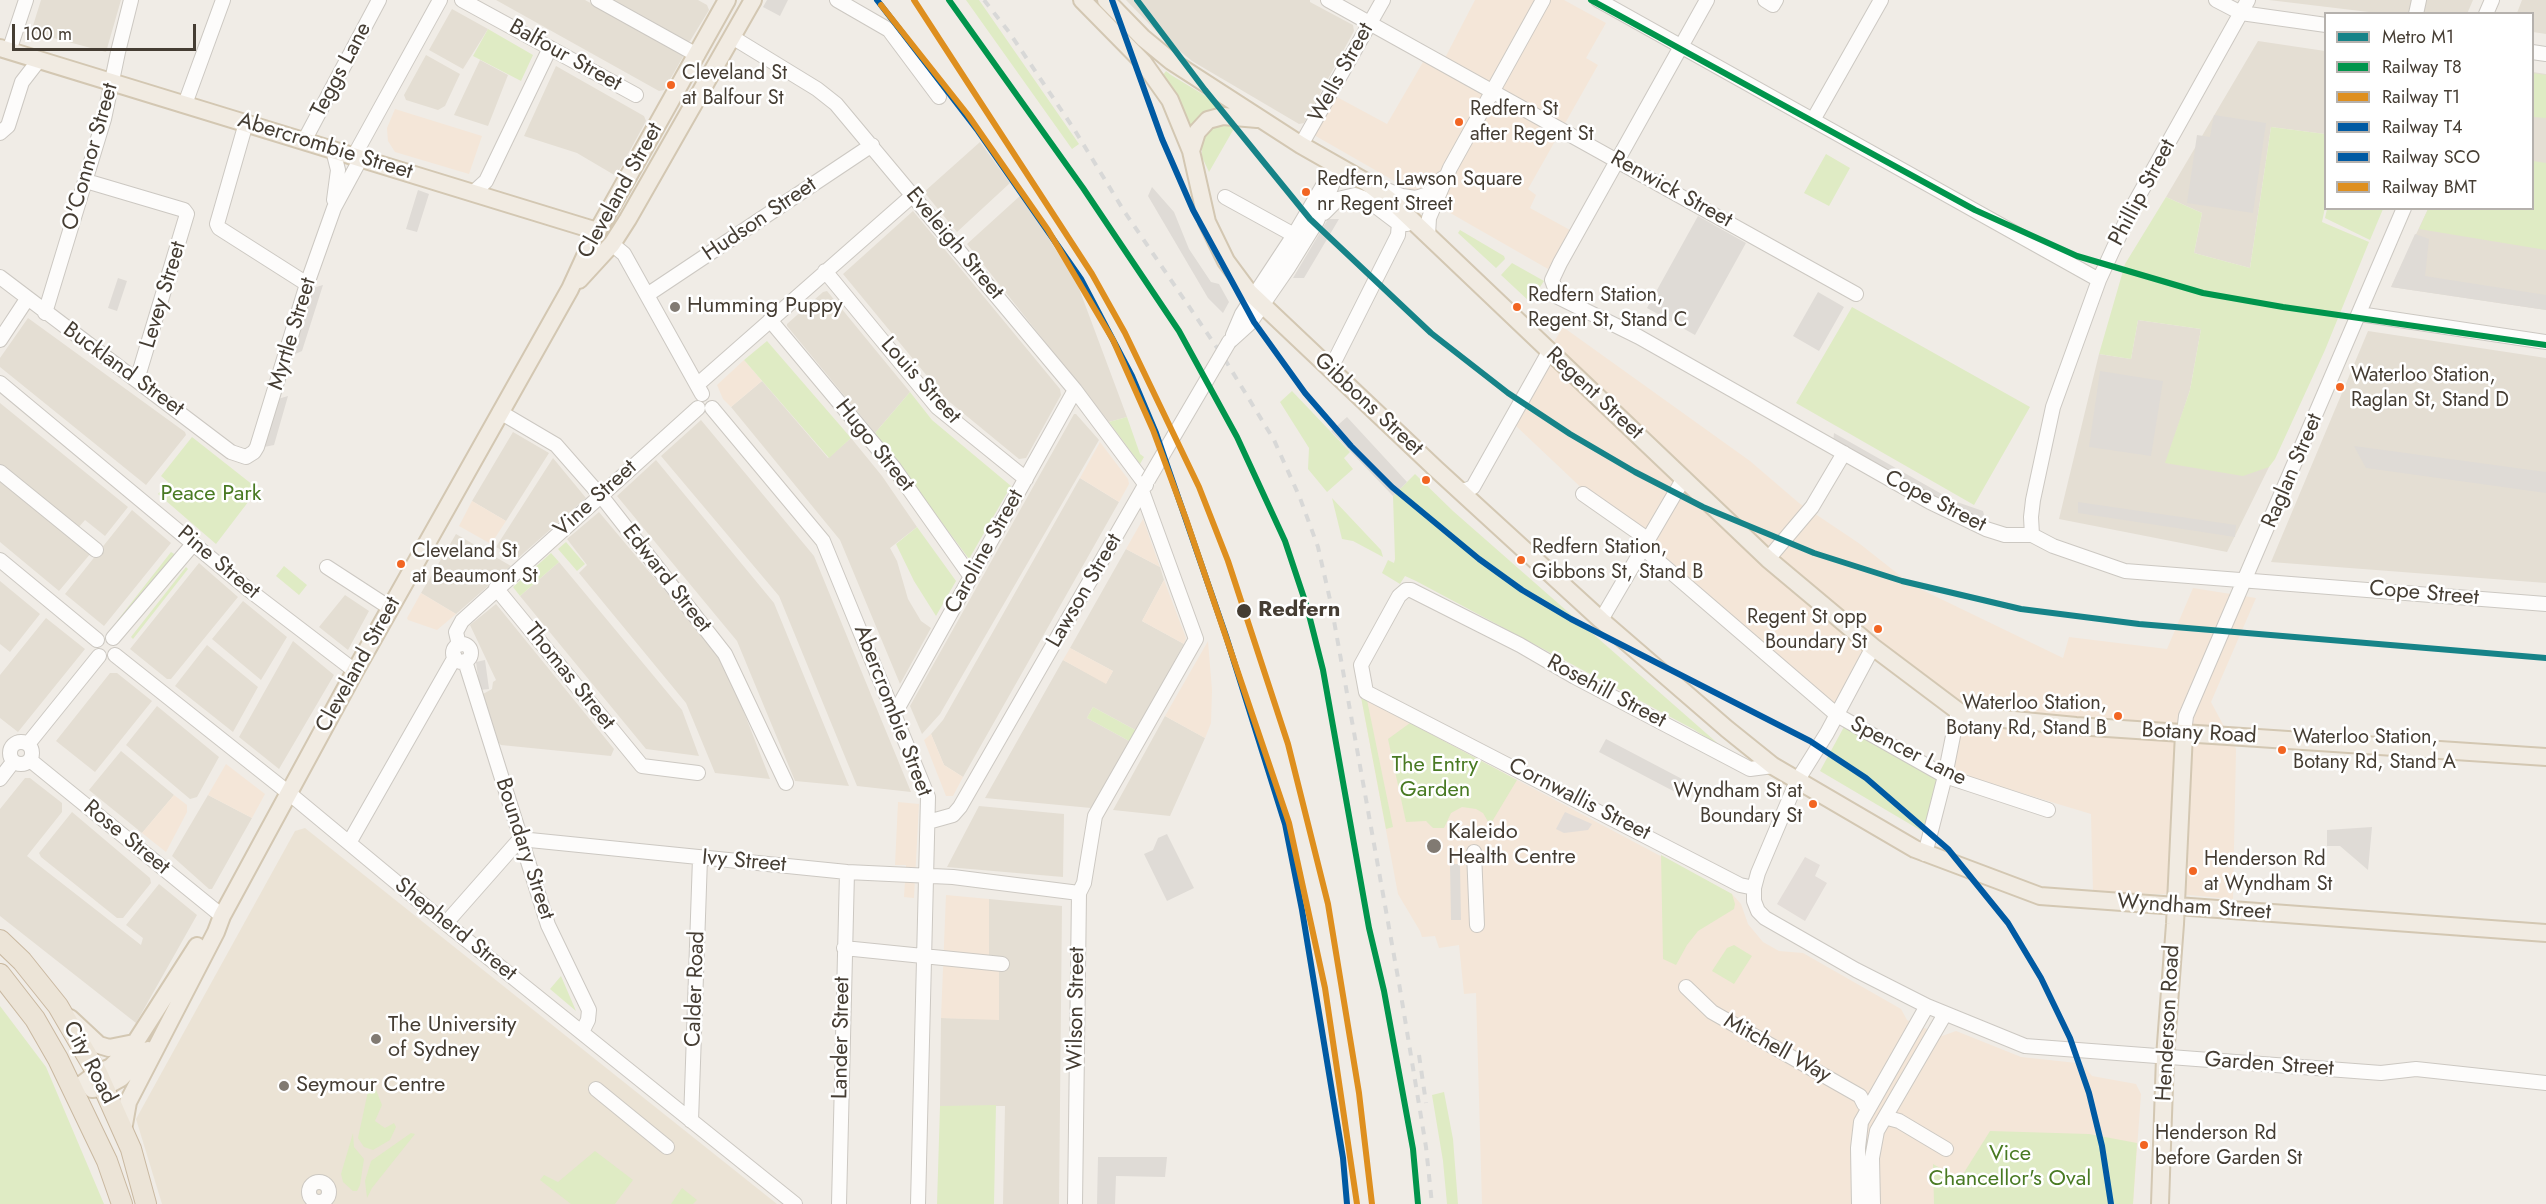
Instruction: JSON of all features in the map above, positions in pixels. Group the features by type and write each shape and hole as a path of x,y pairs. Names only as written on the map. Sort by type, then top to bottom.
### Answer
{"highway":[{"name":"City Road","path":"0,940 22,961 58,1006 100,1081 123,1130 146,1204"},
{"name":"City Road","path":"0,974 35,1019 107,1161 122,1204"}],"main road":[{"name":"Cleveland Street","path":"570,289 612,244 753,0"},
{"path":"1082,0 1156,77 1177,112 1191,151"},
{"name":"Regent Street","path":"1106,0 1160,53 1301,145 1366,182 1395,204 1414,227 1684,477 1768,559 1873,647"},
{"name":"Cleveland Street","path":"123,1130 128,1102 216,932 222,916 355,671 570,289 597,231 725,1"},
{"name":"Abercrombie Street","path":"5,49 597,231"},
{"path":"1191,151 1197,132 1208,120 1223,116 1261,119"},
{"name":"Gibbons Street","path":"1191,151 1207,222 1226,261 1258,302 1601,620 1727,729 1773,766 1797,781"},
{"path":"597,231 641,197"},
{"name":"Botany Road","path":"1873,647 1958,711 1972,716 2184,733 2546,757"},
{"name":"Henderson Road","path":"2160,1204 2165,1057 2176,906 2184,733"},
{"name":"Wyndham Street","path":"1797,781 1925,854 2040,896 2100,903 2176,906 2546,933"},
{"name":"Cleveland Street","path":"100,1081 135,1043 208,930 222,916"},
{"path":"58,1006 99,1045 109,1048 135,1043"},
{"name":"Cleveland Street","path":"73,1091 100,1081 121,1078 139,1061 167,1024"}],"street":[{"path":"5,49 26,0"},
{"name":"O'Connor Street","path":"45,313 104,119 131,0"},
{"path":"185,104 223,0"},
{"name":"Teggs Lane","path":"304,141 379,0"},
{"path":"440,0 449,0"},
{"name":"Myrtle Street","path":"248,457 257,447 307,284 334,208 357,157 440,0"},
{"name":"Balfour Street","path":"462,0 636,95"},
{"path":"598,0 697,55"},
{"path":"837,0 889,30 939,97"},
{"name":"Renwick Street","path":"1328,0 1856,294"},
{"name":"Wells Street","path":"1301,145 1383,0"},
{"path":"1330,369 1398,235 1414,227 1436,202 1450,168 1543,0"},
{"path":"1598,0 2099,280"},
{"path":"1617,160 1707,0"},
{"path":"1765,0 1773,5 1776,0"},
{"path":"1813,120 1881,0"},
{"path":"2216,0 2324,25"},
{"name":"Phillip Street","path":"2032,535 2033,500 2054,407 2099,280 2133,206 2245,6"},
{"name":"Eveleigh Street","path":"732,37 817,89 836,104 1075,390 1145,485 1196,639 1095,816"},
{"path":"473,193 486,181 550,48"},
{"path":"0,133 8,126 22,82 39,60"},
{"name":"Levey Street","path":"246,123 217,224 219,228 307,284"},
{"name":"Hudson Street","path":"647,295 872,146"},
{"name":"Myrtle Street","path":"333,150 338,170 334,208"},
{"name":"Cope Street","path":"1617,160 1552,280 1558,297 1639,337 1930,502 1986,529 2005,534 2032,535 2053,546 2125,571 2546,604"},
{"path":"1317,221 1334,180 1337,166"},
{"path":"1258,302 1324,182 1337,166"},
{"path":"1366,182 1402,196 1416,198 1434,189 1450,168"},
{"name":"Levey Street","path":"86,181 184,210 187,219 137,380"},
{"path":"705,408 696,400 699,389 770,320 913,195"},
{"path":"1258,302 1317,221 1336,201 1345,196 1355,195 1366,199 1414,227"},
{"path":"1224,197 1294,235"},
{"name":"Raglan Street","path":"2184,733 2186,716 2403,210"},
{"path":"612,244 624,254 699,389"},
{"name":"Louis Street","path":"825,272 937,407 1026,479"},
{"name":"Buckland Street","path":"0,277 235,454 242,458 248,457"},
{"path":"0,340 27,298"},
{"name":"Lawson Street","path":"928,822 953,815 960,807 1229,342 1242,315 1258,302"},
{"path":"2359,314 2546,342"},
{"name":"Hugo Street","path":"770,320 894,468 971,577"},
{"path":"1459,490 1473,487 1549,352"},
{"name":"Pine Street","path":"0,383 249,590 355,671"},
{"name":"Caroline Street","path":"895,713 1075,390"},
{"name":"Vine Street","path":"349,843 460,654 456,633 458,625 600,495 705,408"},
{"name":"Abercrombie Street","path":"705,408 823,541 928,797 918,1204"},
{"name":"Edward Street","path":"500,412 556,445 600,495 725,654 786,783"},
{"path":"1768,559 1812,507 1844,453"},
{"path":"0,472 96,550"},
{"path":"1601,620 1643,542 1684,477"},
{"name":"Spencer Lane","path":"1582,494 1643,542 1837,715 1945,776 2048,810"},
{"path":"113,638 194,543"},
{"path":"0,560 98,640"},
{"path":"327,567 390,608"},
{"name":"Thomas Street","path":"496,588 642,766 698,772"},
{"name":"Rosehill Street","path":"1372,695 1366,692 1361,665 1402,592 1411,590 1750,769 1773,766"},
{"path":"105,636 113,638 118,646 115,655 108,659 99,656 95,649 98,640 105,636"},
{"path":"1754,888 1758,873 1797,781 1837,715 1873,647"},
{"name":"Boundary Street","path":"460,654 548,925 589,1010 588,1020 582,1032"},
{"name":"Shepherd Street","path":"115,655 795,1204"},
{"path":"28,744 99,656"},
{"name":"Cornwallis Street","path":"1372,695 1740,885 1754,888"},
{"path":"1925,854 1945,776 1958,711"},
{"path":"0,737 12,746"},
{"path":"18,742 28,744 32,754 30,760 20,765 13,762 9,756 12,746 18,742"},
{"name":"Rose Street","path":"30,760 222,916"},
{"path":"0,779 13,762"},
{"name":"Wilson Street","path":"1075,1204 1079,893 1084,883 1095,816"},
{"path":"446,923 520,839"},
{"name":"Ivy Street","path":"520,839 847,872 926,876 1079,893"},
{"path":"1474,852 1478,926"},
{"name":"Calder Road","path":"691,1120 700,858"},
{"name":"Lander Street","path":"838,1204 847,872"},
{"name":"Garden Street","path":"1754,888 1756,907 1769,920 1856,970 1927,1006 2025,1046 2391,1074 2416,1069 2546,1083"},
{"path":"844,948 1002,964"},
{"name":"Mitchell Way","path":"1686,987 1712,1012 1860,1096 1864,1104 1869,1107"},
{"path":"1859,1204 1858,1132 1869,1107 1927,1006"},
{"path":"1874,1204 1872,1158 1876,1131 1945,1014"},
{"path":"596,1089 667,1147"},
{"path":"1888,1118 1899,1121 1946,1149"},
{"path":"308,1200 333,1201"}],"shaded area":[{"path":"41,0 121,0 106,52 31,32"},
{"path":"496,0 585,0 684,55 664,90 659,91"},
{"path":"610,0 698,0 707,5 709,10 690,41 687,42"},
{"path":"767,0 788,0 780,16 763,7"},
{"path":"1126,0 1310,0 1353,25 1354,31 1304,123 1299,124 1192,61 1159,34"},
{"path":"1475,0 1564,0 1606,23 1586,58 1598,65 1528,189 1536,195 1530,208 1570,230 1548,269 1314,135 1335,96 1387,124 1423,62 1435,68 1446,56"},
{"path":"2269,0 2473,0 2468,12 2369,12"},
{"path":"2522,0 2546,0 2546,34 2534,32 2534,12 2517,12"},
{"path":"452,9 488,29 463,69 429,50"},
{"path":"2258,41 2324,51 2324,134 2271,127 2250,268 2194,253 2202,213 2166,197"},
{"path":"426,55 460,74 445,106 438,110 406,100 404,95"},
{"path":"480,60 508,75 488,126 454,115"},
{"path":"556,66 644,116 646,121 616,176 577,153 524,136"},
{"path":"2534,72 2546,74 2546,310 2391,287 2428,210 2534,210"},
{"path":"395,109 482,136 469,174 395,152 388,141 387,128"},
{"path":"2214,115 2266,123 2253,213 2187,203 2197,135 2210,137"},
{"path":"980,142 1010,183 957,232 924,192"},
{"path":"1152,187 1174,212 1189,249 1211,282 1219,284 1229,302 1223,313 1208,298 1148,196"},
{"path":"418,190 429,194 417,232 406,229"},
{"path":"1021,195 1077,283 1127,417 1109,422 967,244"},
{"path":"913,211 1060,389 1061,395 1026,458 1019,459 946,399 843,274"},
{"path":"1698,216 1746,243 1695,335 1647,308"},
{"path":"1328,219 1339,219 1304,278 1293,278"},
{"path":"2415,234 2429,239 2425,276 2546,295 2546,310 2391,287"},
{"path":"118,278 127,281 117,311 108,308"},
{"path":"323,285 302,351 293,355 313,288"},
{"path":"827,291 910,392 875,433 787,326 823,292"},
{"path":"1818,292 1844,307 1819,351 1793,336"},
{"path":"28,318 185,432 186,435 146,485 0,367 0,358"},
{"path":"2138,320 2201,329 2190,390 2166,463 2269,467 2227,552 2059,519 2099,354 2131,359"},
{"path":"1563,327 1750,461 1799,503 1860,544 1912,585 2063,658 2069,637 2167,649 2193,588 2256,598 2211,702 2236,749 2233,899 2093,892 2091,814 1952,772 1961,719 1867,648 1833,715 1590,496 1516,426 1547,371 1546,355"},
{"path":"2368,331 2546,358 2546,583 2271,562"},
{"path":"744,360 762,381 731,407 723,399 717,385"},
{"path":"2100,371 2163,381 2151,456 2089,447"},
{"path":"762,381 828,458 851,438 882,476 917,527 890,548 897,561 908,599 921,621 931,628 900,684 840,540 731,407"},
{"path":"288,396 274,445 264,447 278,399"},
{"path":"0,403 128,507 105,536 85,520 78,528 0,465"},
{"path":"1074,414 1099,440 940,714 922,734 910,706"},
{"path":"1347,417 1407,482 1393,496 1331,431"},
{"path":"701,420 814,556 911,792 857,786 779,596 661,456"},
{"path":"513,432 549,453 506,521 472,501"},
{"path":"1834,433 1954,501 1983,511 1986,522 1955,510 1833,442"},
{"path":"1100,442 1128,479 1129,484 1119,502 1080,478"},
{"path":"2354,446 2546,472 2546,493 2366,468"},
{"path":"553,458 586,498 517,559 496,547"},
{"path":"656,460 774,603 849,786 795,781 737,641 617,496"},
{"path":"1080,478 1119,502 963,777 944,765 931,734 943,720"},
{"path":"0,481 91,553 59,591 0,542"},
{"path":"472,501 506,521 491,544 459,526"},
{"path":"2078,502 2236,525 2235,537 2078,513"},
{"path":"132,510 171,543 104,626 65,594"},
{"path":"599,512 724,661 770,779 715,773 686,703 579,573 587,565 567,539"},
{"path":"1143,519 1160,567 1126,549"},
{"path":"456,534 511,566 456,614 421,593"},
{"path":"1126,549 1160,567 1164,580 1142,621 1184,644 1137,731 1093,707 1087,718 1131,742 1091,808 985,798 1063,660 1106,683 1113,671 1070,648"},
{"path":"559,562 682,710 699,756 646,749 520,596"},
{"path":"199,563 238,597 171,679 167,679 130,649"},
{"path":"1164,580 1186,638 1184,644 1142,621"},
{"path":"0,581 40,614 10,652 0,644"},
{"path":"421,593 456,614 437,630 408,620"},
{"path":"345,595 369,611 348,650 319,627"},
{"path":"243,601 287,637 261,680 212,639"},
{"path":"496,604 614,749 611,756 501,745 498,742 483,694 492,689 493,682 496,680 470,625"},
{"path":"46,618 85,649 18,732 0,718 0,675"},
{"path":"293,641 334,675 279,769 239,737"},
{"path":"1208,641 1212,690 1211,723 1205,738 1165,716"},
{"path":"207,645 258,687 233,732 175,686"},
{"path":"1070,648 1113,671 1106,684 1063,660"},
{"path":"485,660 489,689 480,690 476,662"},
{"path":"110,673 117,673 152,701 95,772 56,741"},
{"path":"1361,697 1732,894 1741,904 1748,924 1763,942 1779,951 1803,953 1901,1009 1907,1020 1942,1036 1956,1031 2021,1057 2077,1063 2084,1066 2092,1076 2136,1084 2141,1094 2133,1204 1482,1204 1476,993 1464,994 1459,945 1439,948 1435,936 1422,937 1398,894"},
{"path":"157,706 219,757 197,797 190,799 126,745"},
{"path":"1165,716 1205,738 1170,816 1113,810"},
{"path":"931,734 944,765 963,777 953,796 946,796 924,740"},
{"path":"1606,739 1684,780 1677,793 1599,752"},
{"path":"121,751 174,795 142,833 89,790"},
{"path":"226,764 265,794 252,818 208,795"},
{"path":"25,778 30,778 62,803 62,812 27,856 141,945 143,938 126,925 159,884 197,915 136,1023 0,916 0,809"},
{"path":"174,795 187,805 187,812 166,852 142,833"},
{"path":"208,795 252,818 212,889 209,889 172,856"},
{"path":"898,802 919,804 914,898 904,897 906,865 895,865"},
{"path":"979,806 1064,814 1063,877 947,867"},
{"path":"72,812 150,878 151,883 123,918 117,918 39,853"},
{"path":"1565,812 1592,824 1588,830 1564,833 1556,829"},
{"path":"2372,827 2368,870 2340,846 2327,846 2327,830"},
{"name":"The University of Sydney","path":"305,828 777,1204 162,1204 136,1119 295,831"},
{"path":"1167,834 1194,888 1167,901 1144,854 1153,850 1158,838"},
{"path":"1805,857 1820,865 1815,876 1827,883 1805,921 1777,904"},
{"path":"1450,864 1460,864 1461,920 1451,920"},
{"path":"946,895 989,899 989,957 999,966 999,1020 941,1018"},
{"path":"989,899 1062,906 1059,1204 1003,1204 1005,1106 940,1106 941,1018 999,1019 999,966 988,965"},
{"path":"1098,1157 1167,1157 1165,1177 1116,1176 1115,1204 1097,1204"}],"green space":[{"path":"966,0 979,0 1079,144 1072,149"},
{"path":"488,29 533,55 521,81 473,56"},
{"path":"1166,71 1232,112 1201,116 1190,127 1180,102 1163,75"},
{"path":"2534,73 2546,75 2546,118 2534,117"},
{"path":"1219,123 1236,125 1209,172 1202,157 1202,146 1207,130"},
{"path":"2271,127 2324,134 2325,210 2322,222 2369,242 2325,350 2275,459 2269,467 2243,476 2165,463 2190,390 2201,329 2138,320 2131,359 2099,354 2125,264 2166,197 2202,213 2194,253 2250,268"},
{"path":"1826,154 1850,168 1829,206 1804,193"},
{"path":"2534,161 2546,163 2546,250 2419,229 2428,210 2534,210"},
{"path":"2327,210 2383,210 2370,240 2325,218"},
{"path":"1460,230 1504,256 1505,259 1496,268 1458,233"},
{"path":"1512,263 1544,281 1530,302 1501,275"},
{"path":"1852,307 2030,407 1974,505 1796,403"},
{"path":"767,341 851,438 829,458 744,360"},
{"path":"1292,391 1350,452 1344,458 1353,469 1327,492 1308,469 1309,448 1280,402"},
{"path":"910,392 932,420 1011,486 969,559 875,433"},
{"path":"1127,417 1140,454 1144,457 1140,464 1109,422"},
{"name":"Peace Park","path":"192,437 258,489 216,544 158,494 168,482 161,476"},
{"path":"1415,474 1453,511 1723,748 1693,729 1416,581 1405,576 1400,584 1382,573 1388,560 1394,563 1395,559 1393,496"},
{"path":"1332,498 1381,550 1383,557 1353,541 1342,539"},
{"path":"917,527 956,581 936,616 914,581 896,544"},
{"path":"566,542 585,564 577,571 558,549"},
{"path":"171,552 176,555 120,623 117,621"},
{"path":"551,553 559,562 520,596 513,587"},
{"path":"284,566 307,585 299,595 276,576"},
{"path":"186,567 188,569 133,639 131,637"},
{"path":"1361,697 1367,700 1393,827 1386,829"},
{"path":"1093,707 1137,731 1131,742 1087,718"},
{"name":"The Entry Garden","path":"1410,723 1517,780 1490,825 1483,813 1476,809 1462,807 1451,813 1444,828 1433,828 1426,821 1406,822 1388,739"},
{"path":"1845,725 1938,780 1925,827 1920,830 1820,771"},
{"path":"1661,855 1732,894 1735,904 1734,909 1698,931 1676,965 1663,959"},
{"path":"1734,945 1752,956 1734,984 1712,971 1727,948"},
{"path":"561,976 576,1011 550,989"},
{"path":"0,1006 46,1067 104,1204 0,1204"},
{"path":"371,1077 382,1105 375,1121 385,1128 394,1123 396,1127 390,1140 373,1150 364,1147 358,1138"},
{"path":"1444,1092 1453,1139 1458,1204 1447,1204 1443,1161 1432,1095"},
{"path":"996,1105 994,1204 937,1204 940,1106"},
{"name":"Vice Chancellor's Oval","path":"1990,1131 2089,1134 2137,1143 2133,1204 1934,1204 1933,1164 1960,1179"},
{"path":"353,1133 354,1147 364,1159 357,1191 353,1191 343,1182 341,1174"},
{"path":"411,1133 415,1134 372,1188 367,1198 365,1181 371,1161"},
{"path":"595,1151 633,1180 615,1204 571,1204 540,1180 544,1175 558,1182"},
{"path":"682,1188 697,1200 693,1204 671,1204"}],"railway":[{"path":"984,0 1009,32 1074,129 1124,211 1224,358 1274,440 1300,498 1318,547 1331,604 1400,989 1426,1147 1432,1204"},
{"path":"1419,1055 1426,1103"}],"metro line":[{"name":"M1","path":"1137,0 1205,90 1310,219 1431,333 1508,393 1570,434 1635,472 1703,507 1814,553 1902,581 2021,609 2139,624 2546,658"}],"rail line":[{"name":"SCO","path":"877,0 978,131 1081,279 1132,376 1156,433 1226,636 1285,824 1302,910 1343,1158 1347,1204"},
{"name":"T1","path":"914,0 1092,274 1125,333 1199,487 1228,561 1288,744 1328,904 1359,1093 1372,1204"},
{"name":"T8","path":"949,0 1083,188 1179,331 1237,437 1285,541 1307,607 1323,670 1369,928 1384,991 1413,1149 1418,1204"},
{"name":"T4","path":"1112,0 1162,139 1193,210 1254,322 1305,393 1351,446 1392,487 1479,559 1522,590 1571,619 1810,741 1866,778 1948,849 2008,923 2041,978 2070,1038 2089,1093 2102,1146 2111,1204"},
{"name":"T8","path":"1591,0 1975,210 2077,256 2203,293 2283,307 2546,345"},
{"name":"BMT","path":"881,5 968,115 1048,230 1113,340 1153,430 1186,519 1289,823 1325,988 1357,1204"}],"place":[{"name":"Cleveland St at Balfour St","path":"671,85"},
{"name":"Redfern St after Regent St","path":"1459,122"},
{"name":"Redfern, Lawson Square nr Regent Street","path":"1306,192"},
{"name":"Humming Puppy","path":"675,307"},
{"name":"Redfern Station, Regent St, Stand C","path":"1517,307"},
{"name":"Waterloo Station, Raglan St, Stand D","path":"2340,387"},
{"name":"Redfern Station, Gibbons St, Stand B","path":"1521,560"},
{"name":"Cleveland St at Beaumont St","path":"401,564"},
{"name":"Redfern","path":"1244,611"},
{"name":"Regent St opp Boundary St","path":"1878,629"},
{"name":"Waterloo Station, Botany Rd, Stand B","path":"2118,716"},
{"name":"Waterloo Station, Botany Rd, Stand A","path":"2282,750"},
{"name":"Wyndham St at Boundary St","path":"1813,804"},
{"name":"Kaleido Health Centre","path":"1434,846"},
{"name":"Henderson Rd at Wyndham St","path":"2193,871"},
{"name":"The University of Sydney","path":"376,1039"},
{"name":"Seymour Centre","path":"284,1086"},
{"name":"Henderson Rd before Garden St","path":"2144,1145"}]}
